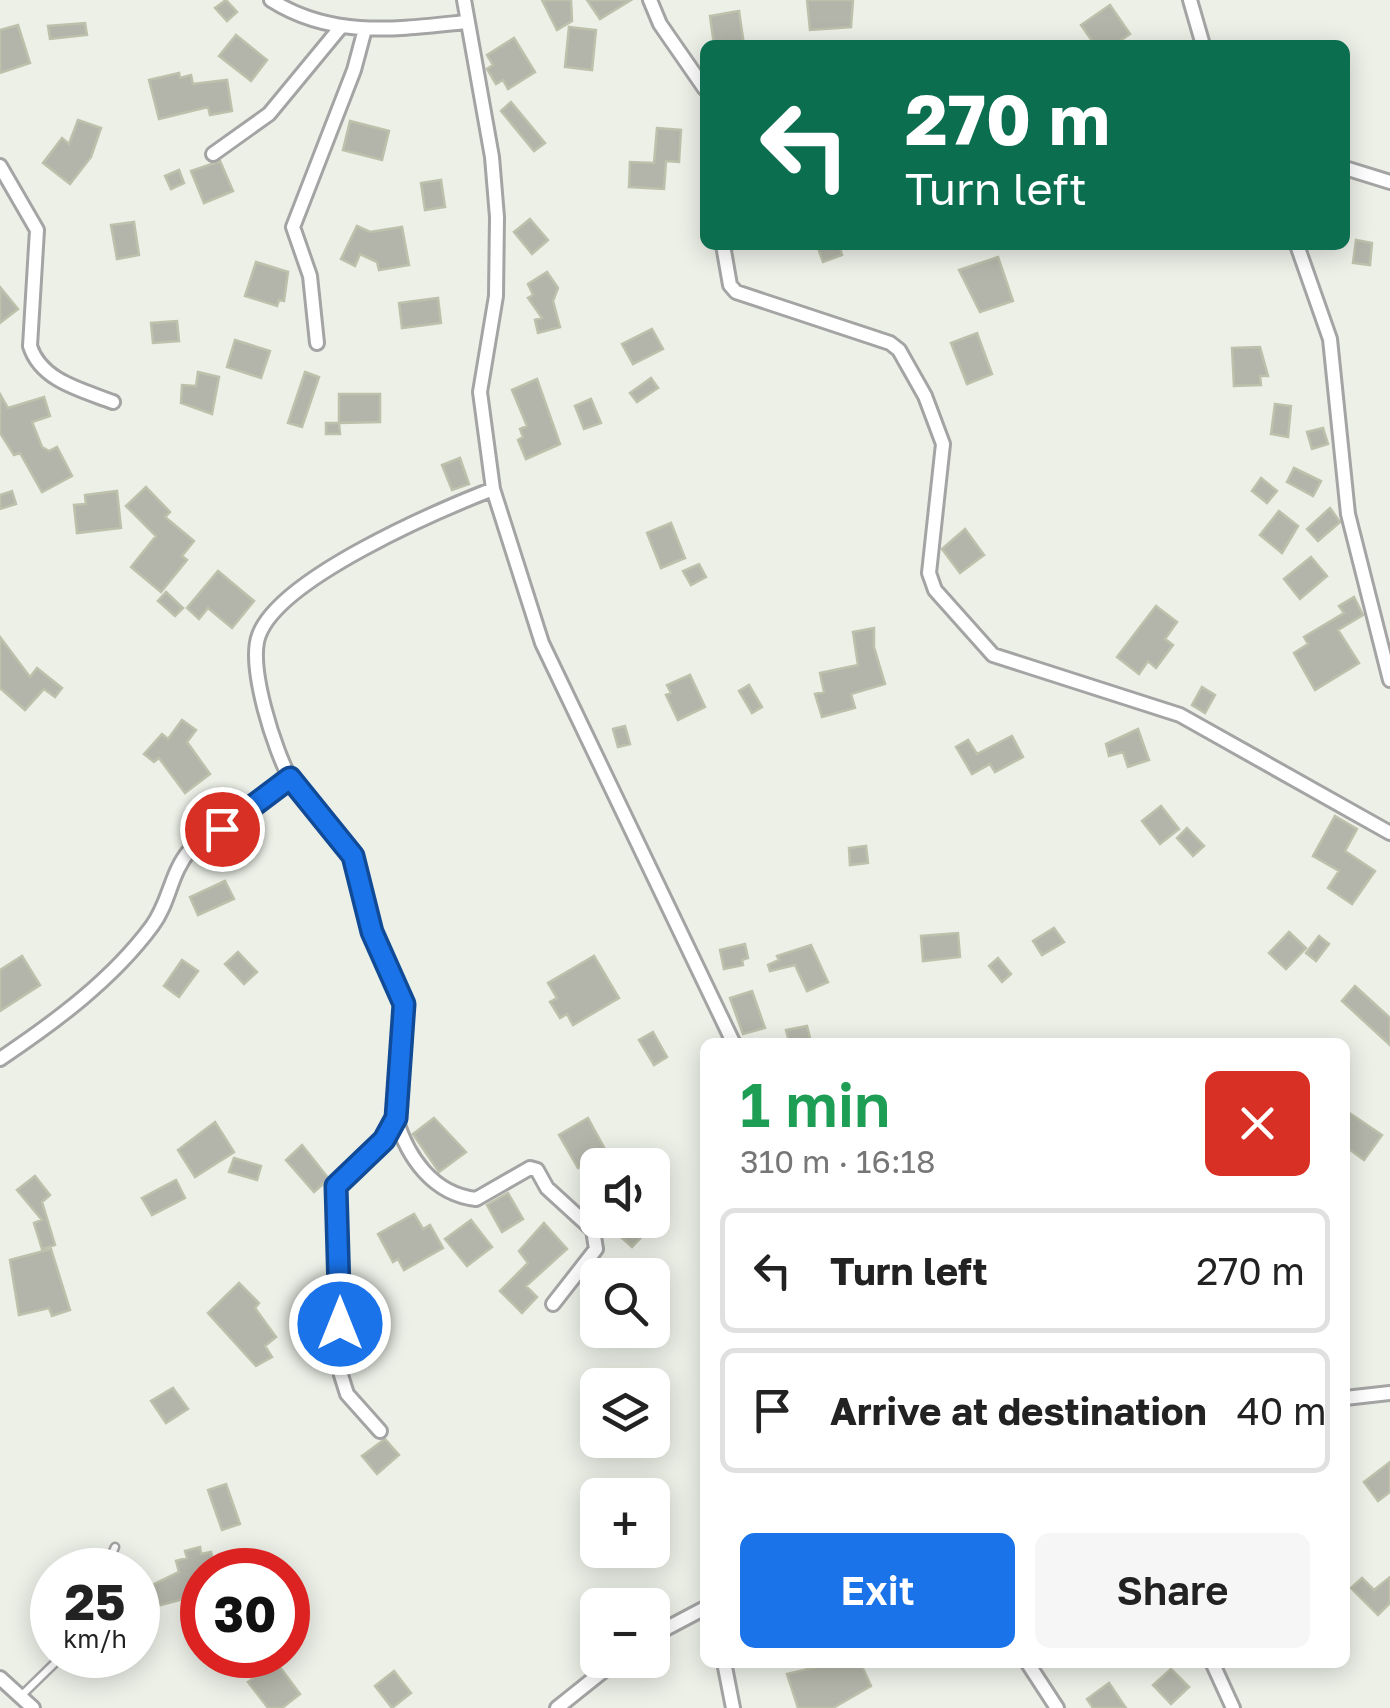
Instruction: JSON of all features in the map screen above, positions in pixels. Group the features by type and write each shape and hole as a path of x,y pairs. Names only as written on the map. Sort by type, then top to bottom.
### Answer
{"street":[{"path":"271,0 291,13 340,28 466,22"},
{"path":"464,0 484,100 497,217 496,296 480,392 493,490 542,642 731,1038"},
{"path":"650,0 660,24 700,82"},
{"path":"1190,0 1202,40"},
{"path":"213,154 269,114 340,28"},
{"path":"317,343 310,276 293,227 354,70 365,29"},
{"path":"0,166 36,230 30,346 34,359 64,383 113,402"},
{"path":"1350,170 1390,182"},
{"path":"724,250 730,285 736,292 890,342 909,365 943,444 929,573 935,590 993,655 1180,715 1390,833"},
{"path":"1299,250 1330,339 1348,514 1390,680"},
{"path":"380,1432 347,1394 341,1376 340,1257 334,1198 336,1186 384,1140 396,1118 404,1017 401,990 372,932 353,856 290,778 257,670 259,635 269,617 351,556 430,513 493,490"},
{"path":"0,1059 61,1018 141,938 166,905 177,865 190,850 290,778"},
{"path":"396,1118 424,1172 446,1190 476,1198 530,1168 537,1170 547,1188 594,1230 596,1250 554,1304"},
{"path":"1350,1397 1390,1393"},
{"path":"670,1626 700,1611"},
{"path":"725,1668 734,1708"},
{"path":"1031,1668 1056,1708"},
{"path":"1215,1668 1233,1708"},
{"path":"0,1678 33,1708"},
{"path":"557,1708 594,1678"},
{"path":"8,1708 20,1697"}],"lane":[{"path":"20,1697 39,1678"}],"building":[{"path":"226,0 237,12 227,21 215,8"},
{"path":"542,0 571,0 572,21 557,30"},
{"path":"587,0 631,0 600,19"},
{"path":"807,0 853,0 851,27 810,30"},
{"path":"1110,5 1130,34 1121,40 1092,40 1081,25"},
{"path":"739,11 743,40 713,40 710,16"},
{"path":"85,23 87,35 50,39 48,26"},
{"path":"18,25 30,63 0,73 0,30"},
{"path":"569,27 596,30 592,70 565,67"},
{"path":"236,35 267,60 251,81 219,56"},
{"path":"514,38 535,72 508,89 503,80 496,84 487,69 493,65 487,55"},
{"path":"179,73 180,78 191,75 193,84 227,80 232,111 210,115 208,107 159,119 149,80"},
{"path":"511,102 545,143 534,151 501,111"},
{"path":"78,120 101,128 91,157 70,184 43,163 62,138 69,144"},
{"path":"350,121 389,131 382,160 343,150"},
{"path":"657,128 681,130 679,162 666,161 664,189 629,187 630,162 654,163"},
{"path":"220,161 233,191 204,203 191,171"},
{"path":"179,170 184,183 171,189 165,176"},
{"path":"441,180 445,207 425,210 421,183"},
{"path":"530,219 548,240 532,254 514,232"},
{"path":"134,222 139,255 117,259 111,225"},
{"path":"357,226 370,232 402,227 409,265 379,270 377,262 360,254 355,266 341,259"},
{"path":"1356,240 1372,243 1370,265 1353,263"},
{"path":"819,250 840,250 842,255 823,262"},
{"path":"998,257 1013,301 980,312 959,270"},
{"path":"256,262 288,272 284,301 279,300 277,306 245,296"},
{"path":"547,272 558,288 553,301 560,327 538,333 535,320 542,318 528,298 533,295 528,284"},
{"path":"0,287 18,309 0,323"},
{"path":"438,298 441,323 402,328 399,303"},
{"path":"177,321 179,341 153,343 151,323"},
{"path":"652,329 663,349 633,364 622,344"},
{"path":"977,333 992,374 967,384 951,343"},
{"path":"235,340 270,351 261,378 227,367"},
{"path":"1260,347 1268,376 1260,376 1261,385 1234,386 1232,348"},
{"path":"198,372 219,377 212,414 181,403 182,385 196,386"},
{"path":"305,372 319,377 302,427 288,423"},
{"path":"651,378 658,388 637,402 630,393"},
{"path":"537,379 560,444 526,459 518,440 523,437 520,429 527,426 512,390"},
{"path":"0,394 8,408 44,397 50,416 32,422 42,447 49,451 57,447 72,476 42,492 20,453 14,455 0,433"},
{"path":"339,394 380,394 380,422 339,423"},
{"path":"591,399 601,423 584,429 575,406"},
{"path":"1275,404 1291,406 1288,437 1271,434"},
{"path":"326,423 339,423 340,434 326,434"},
{"path":"1323,428 1328,444 1312,449 1307,432"},
{"path":"460,458 469,484 452,490 442,465"},
{"path":"1294,468 1321,481 1313,496 1287,482"},
{"path":"1261,478 1277,491 1267,503 1252,491"},
{"path":"146,487 170,512 165,517 194,541 182,556 187,560 161,592 131,567 156,536 126,506"},
{"path":"12,491 16,504 0,509 0,495"},
{"path":"117,491 121,528 77,533 74,505 86,504 85,495"},
{"path":"1330,508 1340,522 1318,541 1307,529"},
{"path":"1279,511 1298,526 1282,553 1260,535"},
{"path":"671,523 685,558 661,568 647,533"},
{"path":"965,529 984,555 960,573 942,549"},
{"path":"1311,557 1327,576 1300,599 1284,579"},
{"path":"699,564 706,577 691,585 683,571"},
{"path":"218,571 254,601 232,628 208,608 199,619 187,608"},
{"path":"166,592 183,608 175,616 158,601"},
{"path":"1354,597 1363,615 1338,630 1359,663 1315,690 1294,653 1308,644 1304,637 1344,613 1339,606"},
{"path":"1156,606 1177,622 1165,639 1173,645 1156,668 1148,661 1139,674 1117,657"},
{"path":"874,628 874,647 885,684 851,694 855,708 822,717 815,694 824,692 820,673 858,665 853,632"},
{"path":"0,637 30,677 37,668 62,688 55,697 44,689 25,710 0,688"},
{"path":"690,675 705,707 678,720 666,695 671,693 667,685"},
{"path":"749,685 762,707 752,713 739,691"},
{"path":"1202,687 1215,695 1205,713 1192,705"},
{"path":"182,720 196,730 187,742 210,774 185,793 159,758 154,762 144,754 162,734 168,739"},
{"path":"625,726 630,744 618,747 613,729"},
{"path":"1138,729 1149,760 1128,767 1123,752 1109,756 1106,744"},
{"path":"1012,736 1023,757 995,772 990,764 972,774 956,747 968,740 977,754"},
{"path":"1161,806 1179,829 1160,844 1142,821"},
{"path":"1335,816 1357,829 1345,851 1375,871 1352,904 1328,888 1339,871 1313,856"},
{"path":"1187,828 1204,846 1193,856 1177,838"},
{"path":"866,846 868,863 850,865 849,848"},
{"path":"225,881 234,899 198,915 190,897"},
{"path":"1054,928 1064,942 1042,955 1033,941"},
{"path":"1289,932 1306,948 1286,969 1269,953"},
{"path":"958,933 960,957 923,961 921,936"},
{"path":"1319,936 1329,944 1316,961 1306,953"},
{"path":"745,944 748,958 742,960 743,965 724,969 720,950"},
{"path":"811,945 828,982 807,991 795,965 770,971 768,965 779,960 777,956"},
{"path":"238,952 257,972 244,984 225,964"},
{"path":"22,956 40,985 0,1011 0,970"},
{"path":"594,956 619,998 573,1025 567,1014 560,1018 550,1002 557,998 548,983"},
{"path":"998,958 1011,974 1002,982 989,966"},
{"path":"182,960 198,971 179,997 164,986"},
{"path":"1355,986 1390,1018 1390,1045 1342,1001"},
{"path":"752,991 765,1028 743,1034 730,998"},
{"path":"807,1026 810,1038 788,1038 786,1030"},
{"path":"653,1032 667,1057 654,1065 639,1040"},
{"path":"1350,1113 1382,1135 1364,1160 1350,1150"},
{"path":"434,1118 466,1152 439,1172 413,1134"},
{"path":"588,1118 604,1148 580,1148 578,1168 559,1135"},
{"path":"215,1122 234,1152 195,1177 178,1150"},
{"path":"302,1145 329,1179 314,1192 286,1160"},
{"path":"234,1158 261,1166 257,1180 229,1172"},
{"path":"35,1176 50,1195 42,1202 55,1245 42,1249 34,1223 42,1220 17,1190"},
{"path":"176,1180 185,1198 152,1215 142,1198"},
{"path":"508,1193 523,1219 502,1232 487,1205"},
{"path":"414,1214 423,1229 430,1225 443,1248 404,1270 398,1259 393,1262 378,1234"},
{"path":"471,1220 492,1247 467,1266 445,1239"},
{"path":"544,1223 567,1249 526,1286 537,1297 522,1313 500,1291 528,1263 519,1251"},
{"path":"622,1238 640,1238 632,1247"},
{"path":"51,1249 70,1310 52,1316 49,1308 19,1315 10,1260"},
{"path":"239,1283 259,1303 255,1308 276,1337 265,1346 272,1357 256,1366 208,1313"},
{"path":"173,1388 188,1409 166,1423 151,1401"},
{"path":"385,1439 399,1455 377,1474 362,1456"},
{"path":"1390,1462 1390,1492 1378,1501 1364,1482"},
{"path":"226,1484 240,1524 222,1530 208,1490"},
{"path":"180,1560 180,1600 160,1605 160,1581 179,1572 176,1561"},
{"path":"1390,1577 1390,1603 1378,1615 1351,1588 1362,1578 1374,1590"},
{"path":"813,1668 863,1668 871,1686 833,1708 798,1708 787,1674"},
{"path":"1171,1669 1189,1687 1171,1704 1153,1685"},
{"path":"394,1671 411,1693 392,1708 375,1686"},
{"path":"254,1678 288,1678 300,1694 282,1708 268,1708 248,1682"},
{"path":"1109,1683 1126,1708 1093,1708 1087,1699"}],"route":[{"path":"222,829 290,778 336,830 353,856 372,932 401,990 404,1017 396,1118 384,1140 336,1186 340,1324"}]}
